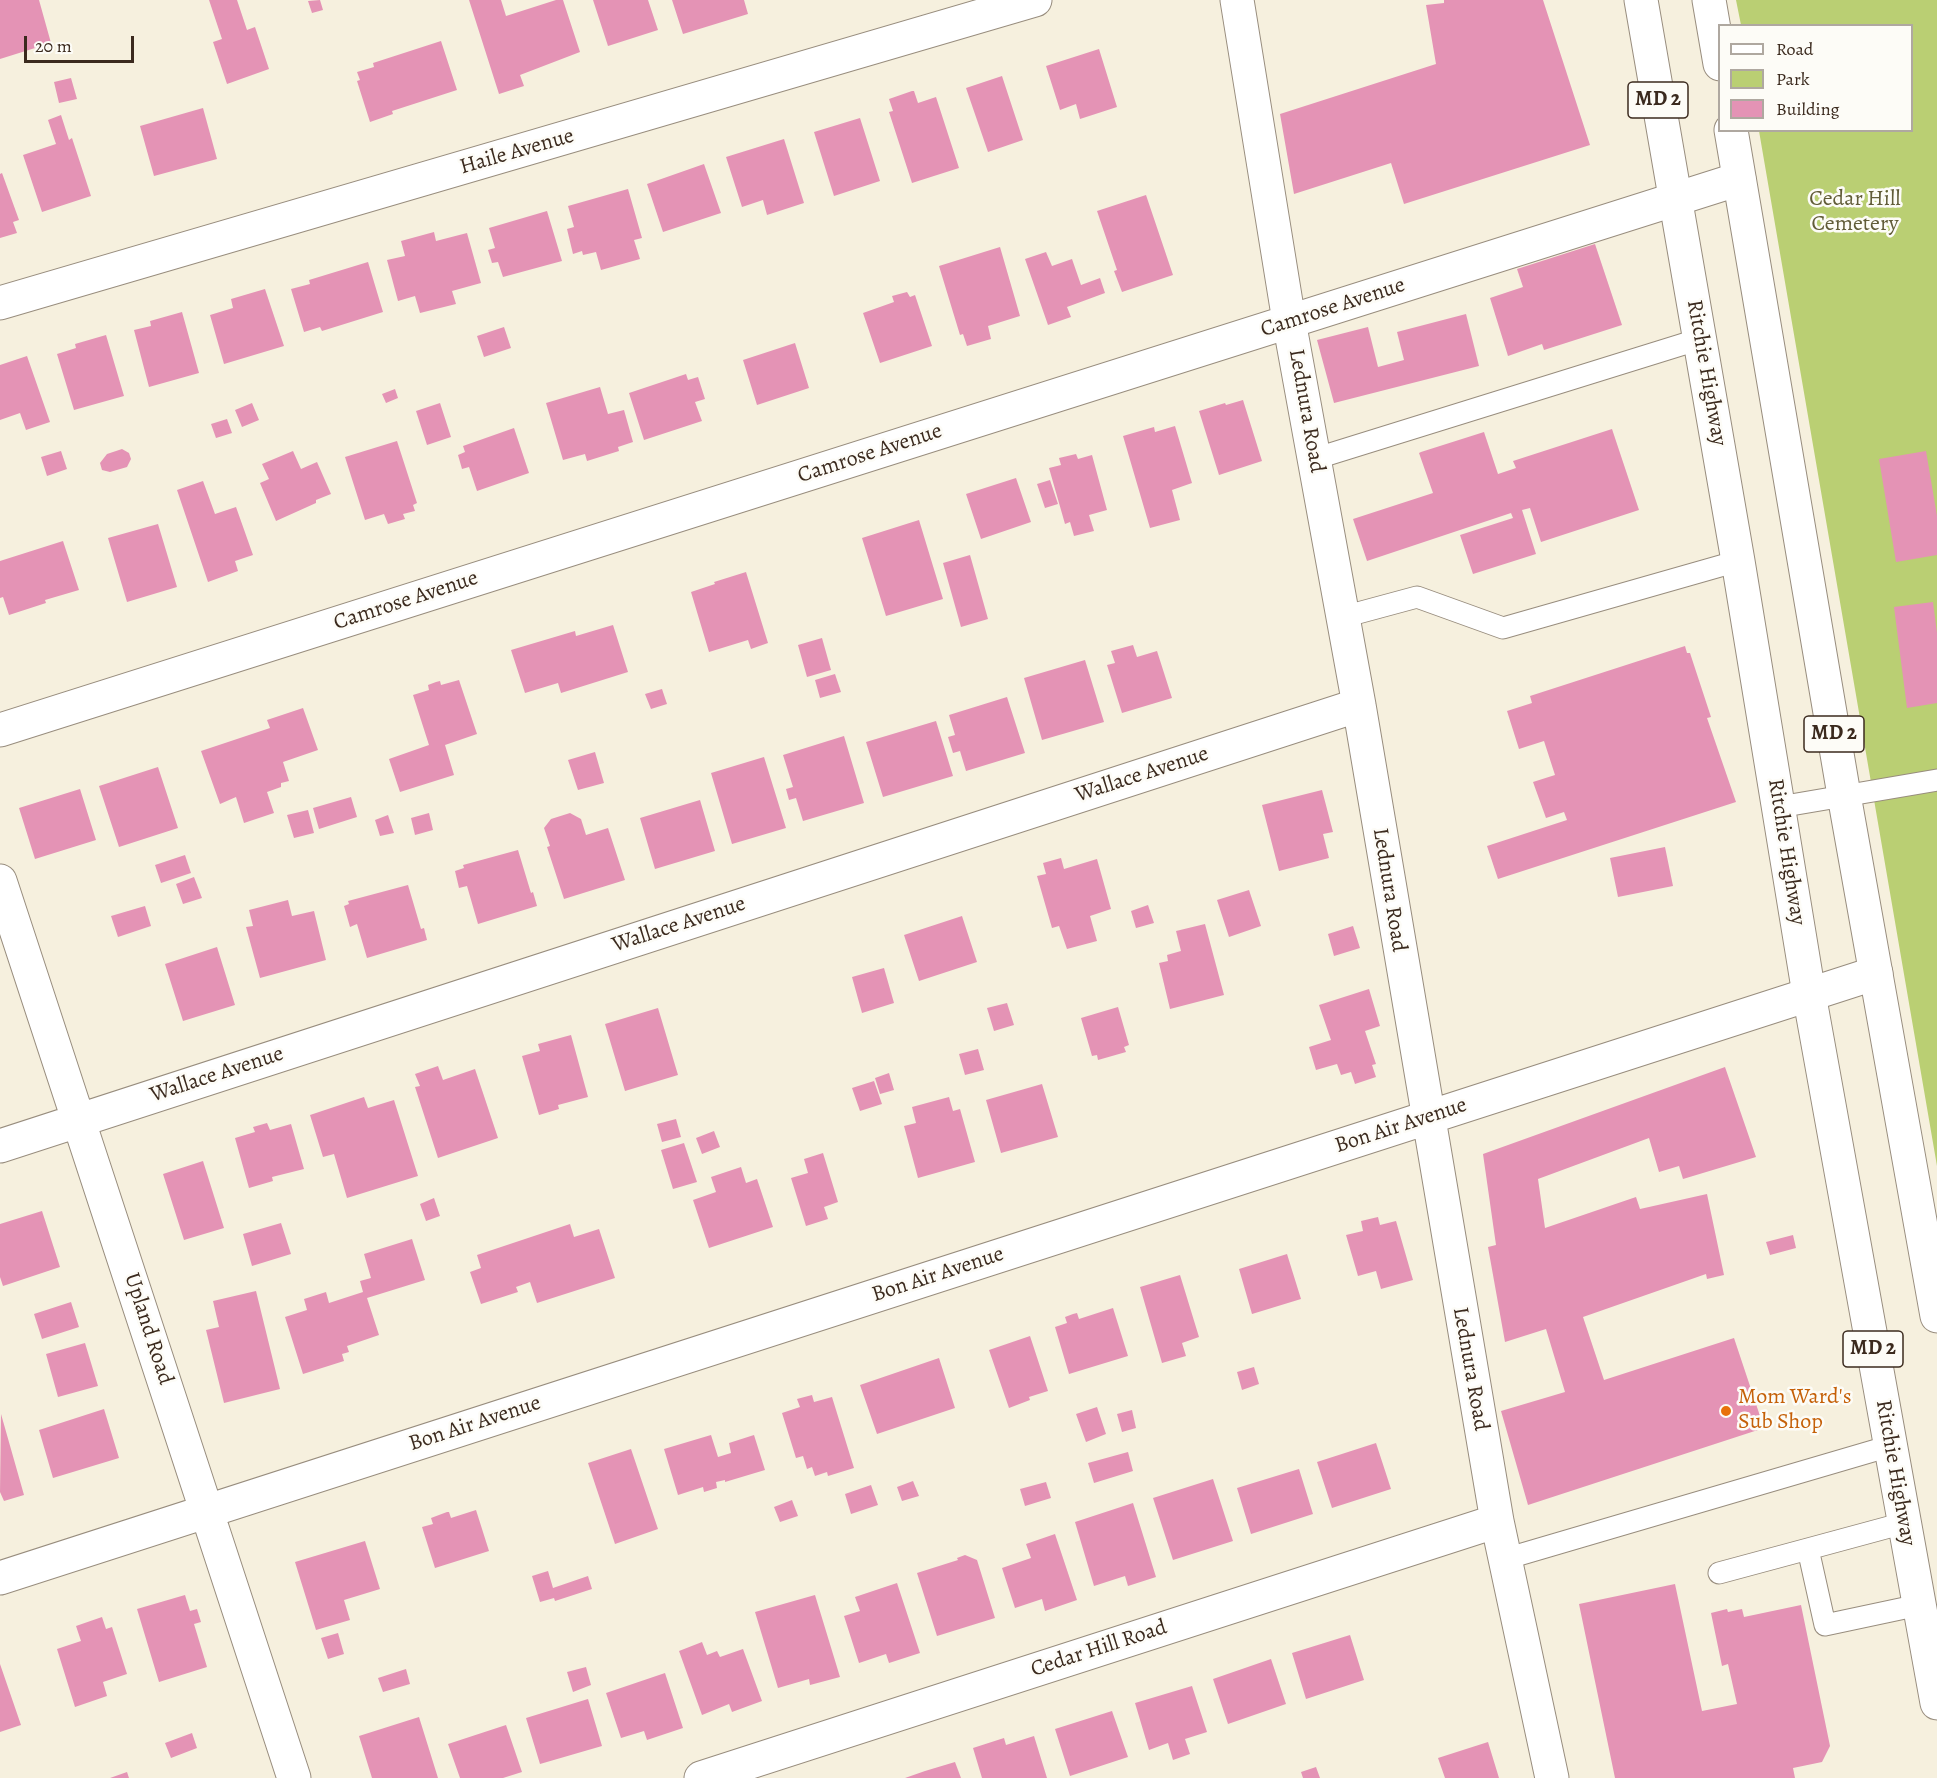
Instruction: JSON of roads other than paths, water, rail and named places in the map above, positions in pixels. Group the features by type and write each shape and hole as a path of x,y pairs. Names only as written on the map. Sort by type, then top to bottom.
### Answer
{"street":[{"name":"Haile Avenue","path":"0,303 1035,0"},
{"name":"Lednura Road","path":"1237,0 1289,321 1359,705 1427,1118 1497,1521 1552,1778"},
{"name":"Ritchie Highway","path":"1641,0 1738,561 1809,994 1937,1703"},
{"path":"1708,0 1718,58"},
{"name":"MD 2","path":"1731,132 1844,795 1937,1316"},
{"name":"Camrose Avenue","path":"0,730 1739,179"},
{"name":"Wallace Avenue","path":"0,1146 1359,705"},
{"name":"Upland Road","path":"0,881 294,1778"},
{"name":"Bon Air Avenue","path":"0,1578 1876,973"},
{"name":"Cedar Hill Road","path":"701,1778 1497,1521"}],"lane":[{"path":"1314,459 1700,339"},
{"path":"1343,616 1417,597 1503,628 1738,561"},
{"path":"1779,807 1937,780"},
{"path":"1505,1558 1890,1446"},
{"path":"1719,1573 1904,1523"},
{"path":"1808,1549 1825,1626 1919,1605"}],"place":[{"name":"Mom Ward's Sub Shop","path":"1726,1411"}],"park label":[{"name":"Cedar Hill Cemetery","path":"1855,212"}]}
